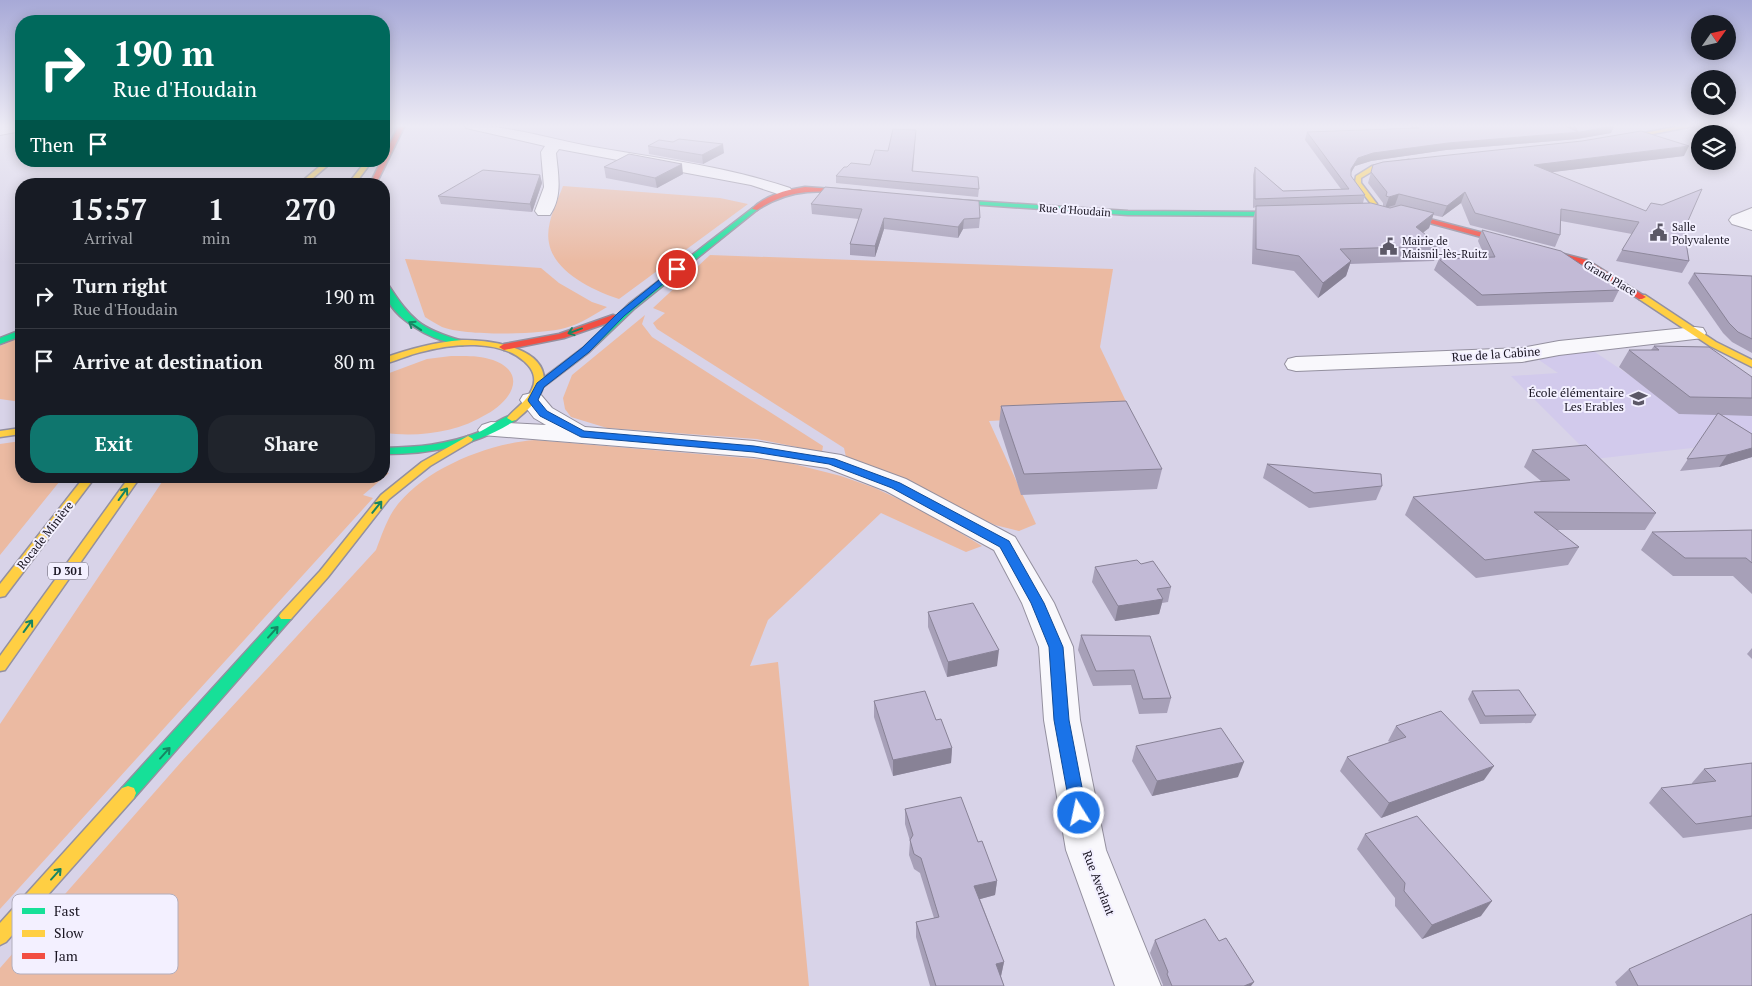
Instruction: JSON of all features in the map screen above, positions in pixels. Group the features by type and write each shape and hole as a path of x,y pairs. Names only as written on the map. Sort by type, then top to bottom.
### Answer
{"main road":[{"name":"Grand Place","path":"1362,171 1358,177 1358,183 1367,208 1389,206 1395,212 1574,258 1598,269 1695,333 1752,364"},
{"path":"390,450 410,451 452,445 492,430 516,416 536,393 586,350 621,315 770,197 784,191 824,189 869,194"},
{"name":"Rue d'Houdain","path":"925,199 1128,213 1239,215 1304,213"},
{"path":"390,296 402,317 412,325 435,336 460,343"},
{"path":"390,359 430,347 460,343 504,346 561,336 621,315"},
{"path":"0,341 15,335"},
{"path":"504,346 534,361 540,372 536,393"},
{"path":"0,434 15,432"},
{"path":"38,894 317,582 385,497 426,464 468,439"},
{"name":"Rocade Minière","path":"0,593 86,483"},
{"name":"D 301","path":"0,666 131,483"},
{"path":"0,936 12,923"}],"street":[{"path":"544,211 552,186 550,171"},
{"path":"701,171 755,181 784,191"},
{"path":"1752,213 1738,220 1752,225"},
{"name":"Rue de la Cabine","path":"1296,364 1522,354 1695,333"},
{"name":"Rue Averlant","path":"536,393 543,414 581,434"},
{"name":"Rue Averlant","path":"492,430 581,434 754,449 832,461 896,485 1005,544 1038,603 1056,647 1062,720 1086,850 1138,986"}],"shaded area":[{"path":"563,186 720,198 748,204 619,299 598,291 576,279 559,263 552,253 548,236 549,229 552,214"},
{"path":"710,255 1113,269 1100,347 1132,414 989,421 1036,524 1019,531 995,525 878,469 846,457 844,448 657,329 653,323 665,313 653,308"},
{"path":"405,259 541,268 559,283 592,302 607,307 576,324 553,330 503,334 453,330 442,327 425,317"},
{"path":"645,315 642,324 652,337 823,446 822,452 757,439 607,428 571,417 565,409 563,398 572,375"},
{"path":"15,340 15,401 0,399 0,346"},
{"name":"École élémentaire Les Erables","path":"1589,348 1629,375 1752,406 1752,439 1719,445 1594,459 1511,376 1558,373 1536,358"},
{"path":"472,356 493,360 504,365 510,372 513,379 512,387 509,394 496,408 463,426 424,434 390,433 390,373 427,359"},
{"path":"535,440 782,461 841,476 875,488 926,512 982,546 966,552 881,513 768,620 750,666 778,662 809,986 0,986 0,968 12,954 12,974 178,974 178,894 65,894 182,761 376,550 390,515 405,496 437,471 456,461 517,442"},
{"path":"15,442 15,483 58,483 0,555 0,444"},
{"path":"161,483 377,483 363,495 373,498 0,909 0,724"}],"building":[{"path":"481,171 540,175 530,204 438,196"},
{"path":"623,171 668,171 655,178"},
{"path":"840,171 912,171 978,177 979,189 836,176"},
{"path":"1255,171 1260,171 1283,191 1349,189 1336,171 1351,171 1351,176 1365,195 1255,199"},
{"path":"1549,171 1646,211 1651,203 1662,205 1702,189 1684,230 1689,261 1622,250 1639,222 1561,209 1560,235 1475,213 1465,192 1447,206 1399,194 1386,196 1387,192 1371,172"},
{"path":"825,187 979,201 980,218 964,219 958,227 884,218 875,246 850,244 862,209 811,204"},
{"path":"1371,203 1390,208 1401,205 1434,213 1416,227 1440,246 1340,249 1351,261 1323,283 1299,256 1256,249 1256,206"},
{"path":"1482,230 1561,251 1619,290 1482,295 1439,259 1495,257"},
{"path":"1694,273 1752,276 1752,339 1738,332 1729,323"},
{"path":"1654,346 1709,347 1752,377 1752,398 1690,397 1629,350 1659,350"},
{"path":"1126,401 1162,469 1024,474 1001,406"},
{"path":"1718,413 1752,434 1752,448 1727,455 1687,459"},
{"path":"1586,445 1656,513 1534,512 1579,547 1485,560 1413,497 1534,482 1570,480 1532,450"},
{"path":"1267,464 1381,474 1382,486 1314,493"},
{"path":"1752,530 1752,563 1746,558 1685,558 1652,532"},
{"path":"1137,560 1141,564 1153,561 1171,587 1157,589 1163,599 1118,606 1095,567"},
{"path":"973,603 999,650 948,662 928,612"},
{"path":"1081,635 1150,636 1171,698 1143,699 1134,670 1096,671"},
{"path":"1519,690 1536,715 1485,716 1472,691"},
{"path":"925,691 936,720 941,719 952,748 893,760 874,701"},
{"path":"1441,711 1494,766 1389,803 1347,757 1406,737 1396,726"},
{"path":"1221,728 1244,762 1157,781 1136,746"},
{"path":"1752,763 1752,816 1696,824 1661,788 1716,781 1704,769"},
{"path":"961,797 978,842 982,841 997,881 974,886 1004,962 996,964 1004,986 936,986 916,922 939,917 921,858 914,854 910,840 913,835 905,809"},
{"path":"1417,816 1492,901 1432,925 1404,891 1405,883 1365,834"},
{"path":"1752,914 1752,986 1638,986 1629,969"},
{"path":"1205,919 1219,941 1226,938 1254,982 1244,986 1172,986 1155,940"}],"traffic: fast":[{"path":"941,201 1128,213 1292,214"},
{"path":"540,385 586,350 632,306 755,209"},
{"path":"390,295 399,309 414,324 423,330 460,343"},
{"path":"0,341 15,335"},
{"path":"390,451 418,450 451,445 483,435 512,418"},
{"path":"128,793 286,616"}],"traffic: slow":[{"path":"309,178 318,171"},
{"path":"356,178 361,171"},
{"path":"1368,171 1358,177 1358,183 1374,204"},
{"path":"1642,297 1713,344 1752,364"},
{"path":"390,359 417,350 462,343 493,345 510,349 524,356 534,365 539,376 538,389 529,403 512,418"},
{"path":"0,434 15,432"},
{"path":"286,616 324,574 385,497 426,464 468,439"},
{"path":"0,593 86,483"},
{"path":"0,666 131,483"},
{"path":"38,894 128,793"},
{"path":"0,936 12,923"}],"traffic: jam":[{"path":"376,178 379,171"},
{"path":"755,209 780,195 805,189 861,193"},
{"path":"1395,212 1584,262 1642,297"},
{"path":"504,347 561,336 613,318"}],"place":[{"name":"Salle Polyvalente","path":"1658,233"},
{"name":"Mairie de Maisnil-lès-Ruitz","path":"1388,247"},
{"name":"École élémentaire Les Erables","path":"1638,399"}],"route":[{"path":"677,269 621,315 586,350 540,385 532,400 543,414 581,434 754,449 832,461 896,485 966,521 1005,544 1038,603 1056,647 1062,720 1079,813"}]}
